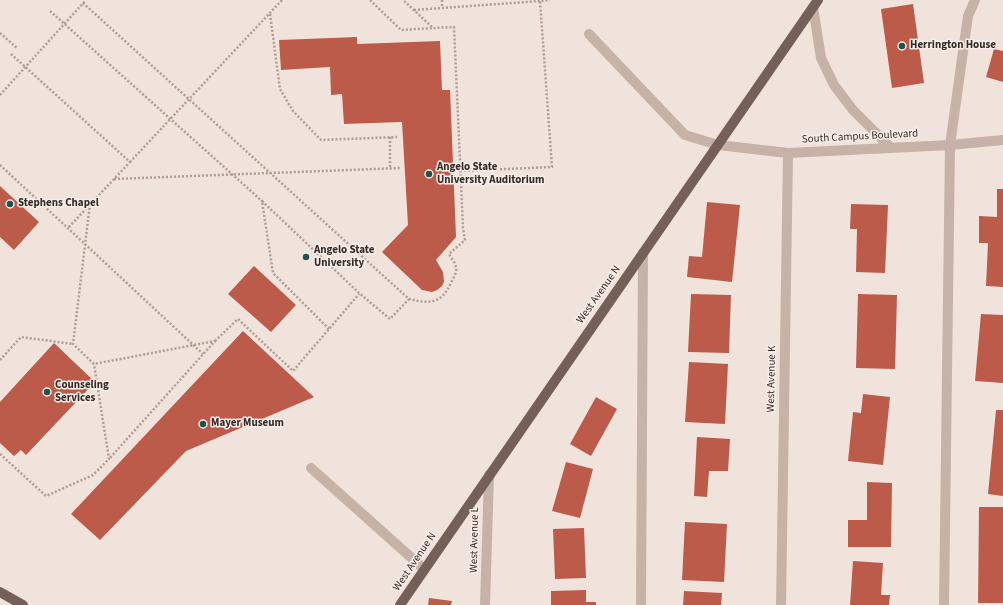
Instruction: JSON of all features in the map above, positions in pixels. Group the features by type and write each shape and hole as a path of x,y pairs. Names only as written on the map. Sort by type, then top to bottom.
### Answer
{"main road":[{"name":"West Avenue N","path":"400,605 488,475 816,4"},
{"path":"0,592 23,605"}],"street":[{"path":"944,605 950,145 968,16 975,0"},
{"path":"816,4 820,58 834,85 853,110 891,148"},
{"name":"South Campus Boulevard","path":"589,34 686,135 718,144 788,153 950,145 1003,140"},
{"name":"West Avenue K","path":"780,605 788,153"},
{"path":"641,605 643,253"},
{"path":"311,468 424,569"},
{"name":"West Avenue L","path":"485,605 488,475"}],"path":[{"path":"0,95 86,0"},
{"path":"68,228 282,0"},
{"path":"83,3 409,300 423,303 436,300 444,295 456,273 456,267 449,254 465,240 460,171 454,27 401,30 370,0"},
{"path":"403,0 433,28"},
{"path":"442,0 442,8"},
{"path":"414,10 550,0"},
{"path":"460,171 552,167 540,1"},
{"path":"50,11 262,201 359,293 390,319 409,300"},
{"path":"270,13 280,89 293,110 321,140 397,137"},
{"path":"0,33 16,48"},
{"path":"11,54 130,162"},
{"path":"390,137 390,169"},
{"path":"0,165 203,354"},
{"path":"114,179 401,168"},
{"path":"262,201 273,273 329,329"},
{"path":"73,344 90,204"},
{"path":"0,454 46,496 93,475 214,341 238,319 293,371 359,293"},
{"path":"0,360 21,337 73,344 94,364 109,459"},
{"path":"94,364 214,341"}],"building":[{"name":"Herrington House","path":"913,4 924,83 892,88 881,9"},
{"name":"Angelo State University Auditorium","path":"357,37 357,44 440,41 442,90 450,90 456,237 436,260 443,272 444,282 442,286 432,292 422,290 382,252 408,225 402,122 344,124 342,94 331,95 330,67 281,70 279,40"},
{"path":"994,49 1003,51 1003,82 986,77"},
{"name":"Stephens Chapel","path":"0,186 39,222 14,250 0,237"},
{"path":"997,189 1003,189 1003,287 986,286 988,243 979,243 979,216 997,217"},
{"path":"707,202 740,205 732,282 687,277 689,256 702,257"},
{"path":"851,204 888,205 885,273 856,272 857,229 850,229"},
{"path":"254,266 296,305 271,332 228,294"},
{"path":"691,294 731,295 729,353 688,352"},
{"path":"858,294 897,295 895,369 856,368"},
{"path":"981,314 1003,315 1003,383 975,381"},
{"name":"Mayer Museum","path":"243,331 314,397 186,451 100,540 71,514"},
{"name":"Counseling Services","path":"54,343 95,382 26,455 21,450 14,456 0,443 0,402"},
{"path":"689,362 728,364 725,424 685,422"},
{"path":"863,394 890,397 883,465 848,461 853,412 861,413"},
{"path":"596,397 617,409 591,456 570,444"},
{"path":"996,410 1003,410 1003,496 988,494"},
{"path":"697,437 730,439 728,471 709,471 707,497 694,496"},
{"path":"566,462 593,469 580,518 552,511"},
{"path":"867,482 892,483 891,547 848,547 848,520 867,520"},
{"path":"979,507 1003,507 1003,603 978,603"},
{"path":"685,522 727,524 724,582 682,580"},
{"path":"584,528 586,578 555,579 553,529"},
{"path":"853,561 883,563 881,595 890,595 889,605 850,605"},
{"path":"586,590 586,602 596,602 596,605 551,605 551,591"},
{"path":"684,591 722,593 721,605 683,605"},
{"path":"429,598 452,601 451,605 428,605"}],"place":[{"name":"Herrington House","path":"902,46"},
{"name":"Angelo State University Auditorium","path":"429,174"},
{"name":"Stephens Chapel","path":"10,204"},
{"name":"Angelo State University","path":"306,257"},
{"name":"Counseling Services","path":"47,392"},
{"name":"Mayer Museum","path":"203,424"}]}
